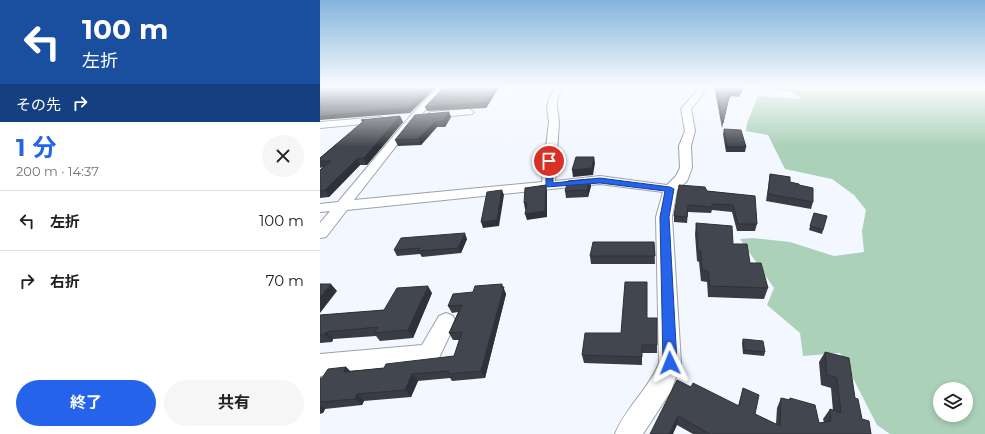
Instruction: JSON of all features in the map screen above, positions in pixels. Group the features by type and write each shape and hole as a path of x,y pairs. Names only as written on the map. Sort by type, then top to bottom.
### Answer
{"street":[{"path":"320,233 425,106"},
{"path":"548,186 550,149 554,122 552,106"},
{"path":"628,434 663,384 670,363 664,217 670,189 682,178 686,168 685,146 690,131 686,109 688,106"},
{"path":"320,125 469,112"},
{"path":"320,208 600,180 670,189"},
{"path":"320,365 429,354 446,322"}],"green space":[{"path":"754,106 985,106 985,434 890,434 877,425 840,353 803,356 800,333 767,305 774,288 740,239 752,238 790,242 834,256 864,252 862,231 866,210 854,195 832,179 785,169 768,135 746,131 747,123"}],"building":[{"path":"320,106 410,106 408,108 320,116"},
{"path":"720,106 726,106 723,123"},
{"path":"449,112 443,121 435,122 418,139 395,140 415,115"},
{"path":"400,116 364,158 357,159 325,190 320,191 320,170 331,161 320,161 320,158 365,120 361,120"},
{"path":"724,129 741,130 746,147 727,147"},
{"path":"576,157 594,157 592,168 572,170"},
{"path":"770,174 790,177 790,182 813,188 813,202 768,194"},
{"path":"590,179 587,190 565,191 568,181"},
{"path":"546,185 545,211 525,214 527,203 524,203 525,188"},
{"path":"679,185 705,187 707,191 755,196 757,224 738,224 733,205 712,204 712,207 688,205 687,217 674,216"},
{"path":"502,190 497,220 481,222 487,192"},
{"path":"814,213 827,216 823,230 810,226"},
{"path":"696,223 732,226 733,244 747,244 750,263 761,263 768,288 710,286 708,271 702,270 701,251 698,251"},
{"path":"465,233 458,248 418,251 420,248 394,250 401,238"},
{"path":"593,242 654,242 655,256 590,256"},
{"path":"625,282 647,282 647,318 657,318 657,345 642,345 642,357 582,355 585,333 621,333"},
{"path":"320,284 331,284 320,297"},
{"path":"502,284 501,287 504,287 481,371 448,374 449,371 412,374 405,390 357,394 355,399 320,402 320,378 322,378 328,369 346,367 344,372 384,368 386,364 454,356 462,332 449,333 462,305 448,306 453,294 473,292 475,286"},
{"path":"428,286 408,330 374,333 378,327 326,332 325,334 320,335 320,315 384,310 397,288"},
{"path":"743,339 763,341 765,352 744,350"},
{"path":"825,352 849,358 855,398 858,399 862,419 869,421 871,434 710,434 678,416 669,434 650,434 677,380 691,387 693,383 739,406 743,388 759,395 755,414 780,426 781,398 790,400 790,398 815,405 819,423 831,421 830,409 841,413 837,378 827,375"}],"route":[{"path":"549,161 548,186 600,180 670,189 664,217 670,363"}]}
